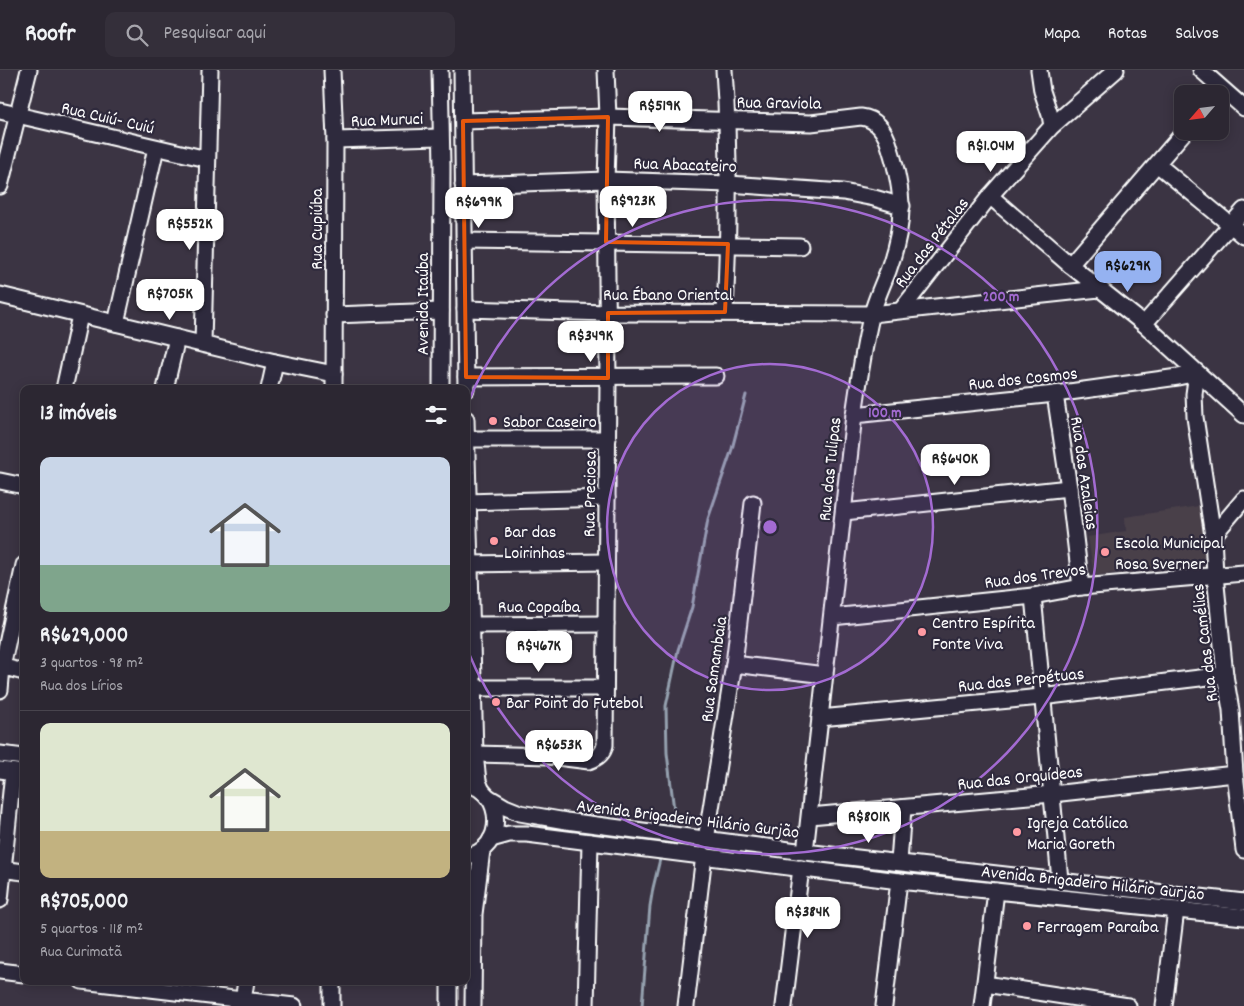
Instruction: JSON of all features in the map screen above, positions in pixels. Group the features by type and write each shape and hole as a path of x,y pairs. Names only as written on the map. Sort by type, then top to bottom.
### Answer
{"street":[{"path":"0,186 29,70"},
{"path":"203,344 210,70"},
{"name":"Rua Cupiúba","path":"332,70 335,140 334,381"},
{"name":"Avenida Itaúba","path":"440,70 442,166 441,385"},
{"path":"462,70 466,383 716,376"},
{"name":"Rua Preciosa","path":"475,754 549,756 589,761 594,760 604,752 608,439 606,180 608,117 606,70"},
{"path":"724,70 728,119 729,184 725,312"},
{"path":"1039,70 1042,91 1052,126"},
{"name":"Rua das Pétalas","path":"902,309 990,196 1052,126 1116,70"},
{"path":"1202,70 1213,85"},
{"path":"1229,98 1244,108"},
{"name":"Rua Cuiú- Cuiú","path":"0,111 207,159"},
{"name":"Rua Graviola","path":"463,121 608,117 811,122 836,121 854,117"},
{"name":"Rua das Tulipas","path":"804,852 810,816 854,415 864,348 872,314 900,232 902,206 896,167 888,140 880,126 868,117 854,117"},
{"name":"Rua Muruci","path":"335,140 440,136"},
{"path":"1070,265 1177,140"},
{"path":"116,323 156,148"},
{"path":"1157,164 1244,236"},
{"path":"442,166 463,165"},
{"name":"Rua Abacateiro","path":"463,185 606,180 729,184 843,192 902,206"},
{"path":"990,196 1070,265 1144,324 1244,415"},
{"path":"1144,324 1244,210"},
{"path":"464,241 800,246"},
{"name":"Rua Ébano Oriental","path":"465,309 872,314 902,309 1099,289"},
{"path":"0,295 275,362 334,381"},
{"path":"334,315 441,311"},
{"path":"65,385 80,315"},
{"path":"166,385 177,338"},
{"path":"270,385 275,362"},
{"name":"Rua dos Cosmos","path":"854,415 1055,394 1197,373"},
{"name":"Rua das Camélias","path":"1197,373 1194,394 1195,417 1213,536 1225,675 1237,709 1235,774 1242,809 1244,850"},
{"name":"Rua das Azaleias","path":"1055,394 1081,587"},
{"path":"470,439 608,439"},
{"path":"0,481 20,485"},
{"path":"844,512 1069,488"},
{"path":"470,502 607,498"},
{"path":"1213,536 1244,499"},
{"name":"Rua Samambaia","path":"706,840 734,664 753,503"},
{"path":"470,564 606,562"},
{"name":"Rua dos Trevos","path":"832,618 1033,596 1081,587 1244,572"},
{"path":"0,690 1,666 20,583"},
{"path":"449,995 473,1001 474,914 487,845 495,831 496,813 485,794 476,772 470,584"},
{"path":"1033,596 1041,697 1060,880"},
{"name":"Rua Copaíba","path":"472,625 606,624"},
{"path":"734,664 825,675"},
{"path":"1,666 20,671"},
{"name":"Rua das Perpétuas","path":"820,718 1041,697 1225,675"},
{"path":"473,688 605,688"},
{"path":"0,754 20,756"},
{"path":"0,900 12,772"},
{"name":"Rua das Orquídeas","path":"810,816 1052,794 1235,774"},
{"name":"Avenida Brigadeiro Hilário Gurjão","path":"470,786 505,807 533,816 804,852 1244,902"},
{"path":"900,862 902,808"},
{"name":"Avenida Brigadeiro Hilário Gurjão","path":"470,854 509,834 527,834 900,880 1244,917"},
{"path":"586,1006 590,842"},
{"path":"686,1006 704,855"},
{"path":"784,1006 801,868"},
{"path":"2,869 20,871"},
{"path":"884,1006 900,880"},
{"path":"982,1006 996,891"},
{"path":"1164,1006 1176,910"},
{"path":"0,971 20,974"},
{"path":"985,984 1128,1006"},
{"path":"114,985 294,1006"},
{"path":"243,1001 245,985"},
{"path":"332,985 332,1006"}],"highlighted area":[{"path":"608,117 606,242 728,244 725,312 608,313 608,378 466,377 463,121"}],"shaded area":[{"path":"1199,506 1207,559 1094,576 1088,537 1126,531 1125,517"}],"waterway":[{"path":"668,830 674,810 667,753 666,706 678,650 692,607 708,519 732,449 746,395"},
{"path":"642,1006 650,906 661,855"}],"place":[{"name":"Sabor Caseiro","path":"493,421"},
{"name":"Bar das Loirinhas","path":"494,541"},
{"name":"Escola Municipal Rosa Sverner","path":"1105,552"},
{"name":"Centro Espírita Fonte Viva","path":"922,632"},
{"name":"Bar Point do Futebol","path":"496,702"},
{"name":"Igreja Católica Maria Goreth","path":"1017,832"},
{"name":"Ferragem Paraíba","path":"1027,926"}]}
